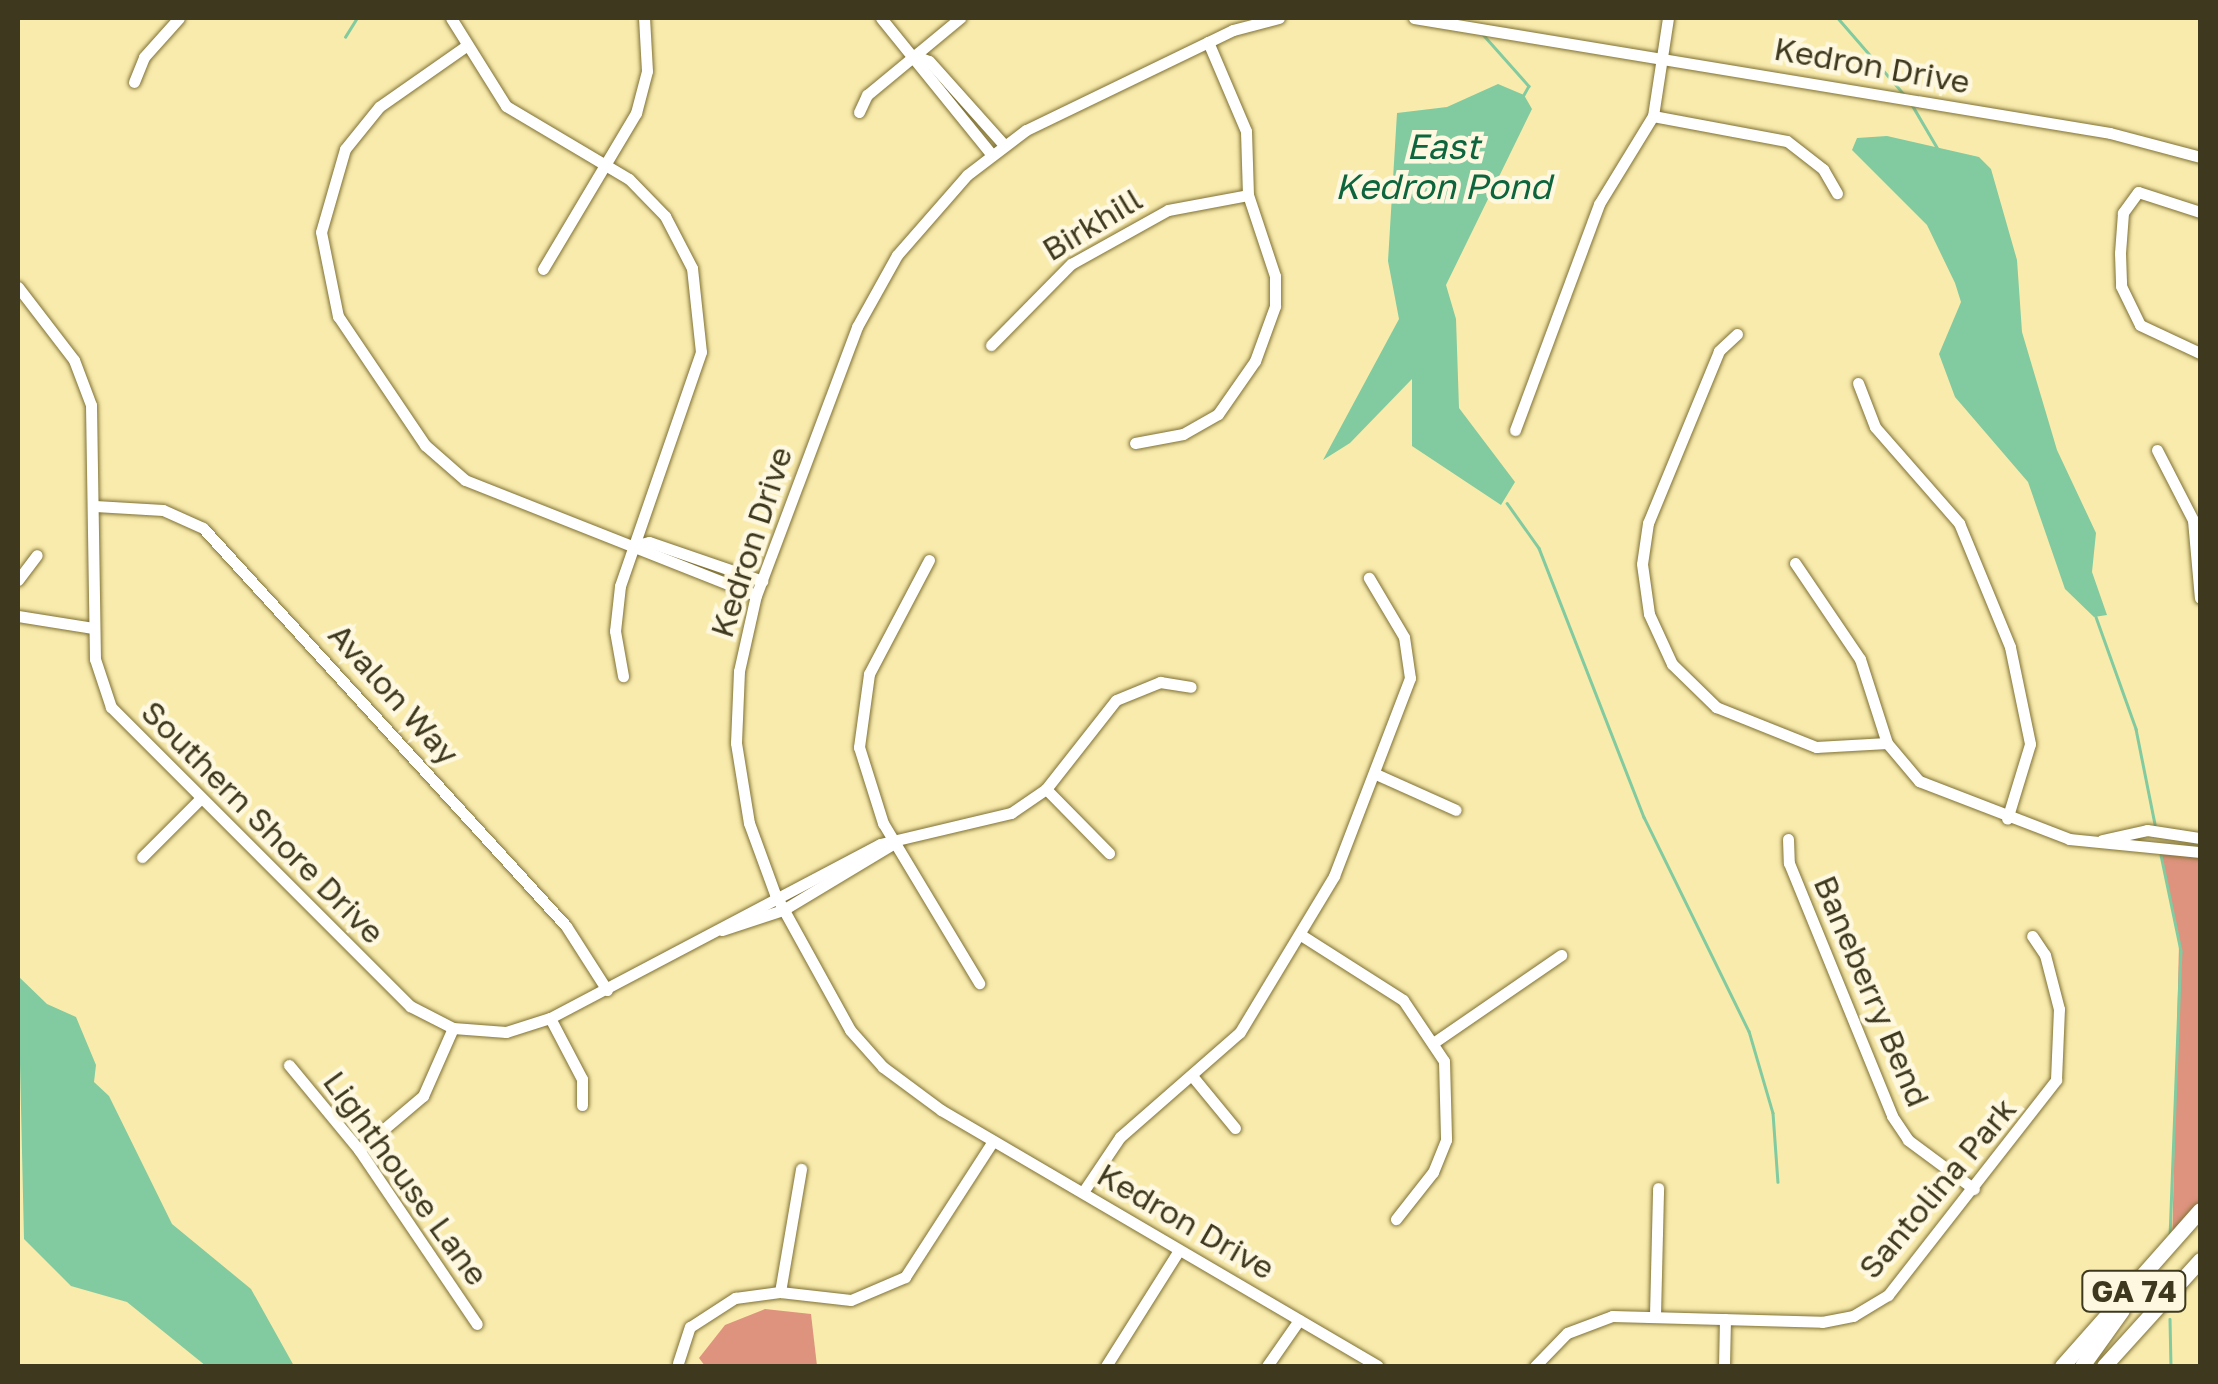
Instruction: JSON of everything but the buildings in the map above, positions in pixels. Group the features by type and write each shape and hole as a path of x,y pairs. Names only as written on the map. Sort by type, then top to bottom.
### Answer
{"main road":[{"name":"GA 74","path":"2062,1366 2129,1298 2200,1210"},
{"name":"GA 74","path":"2104,1366 2200,1260"},
{"path":"2082,1366 2129,1298"}],"street":[{"path":"134,82 144,57 179,18"},
{"path":"451,18 466,46 517,117 606,164 664,216 700,299 696,374 616,610 623,676"},
{"path":"543,270 643,95 644,18"},
{"path":"881,18 991,154"},
{"path":"860,112 867,95 960,18"},
{"name":"Kedron Drive","path":"1279,18 1208,42 1004,144 918,226 877,284 756,596 739,670 736,743 749,824 775,894 865,1049 922,1098 1378,1366"},
{"name":"Kedron Drive","path":"1414,18 2110,133 2200,157"},
{"path":"1515,430 1599,204 1653,116 1666,59 1668,18"},
{"path":"1135,443 1183,434 1218,414 1266,337 1275,276 1248,195 1242,118 1208,42"},
{"path":"466,46 379,106 345,149 324,208 329,292 357,348 448,467 486,490 636,545 644,555 756,596"},
{"path":"913,54 929,61 1004,144"},
{"path":"1653,116 1787,142 1824,168 1838,192"},
{"path":"2200,212 2138,192 2126,203 2121,286 2140,325 2200,353"},
{"name":"Birkhill","path":"991,345 1070,264 1168,210 1248,195"},
{"name":"Southern Shore Drive","path":"18,287 80,372 94,431 93,628 98,679 111,707 199,800 410,1006 453,1028 506,1032 550,1018 722,930 775,894 893,844"},
{"path":"1737,334 1719,350 1648,522 1642,564 1654,629 1688,683 1736,718 1816,747 1869,750 1887,743"},
{"path":"1858,382 1875,427 1959,523 2010,647 2030,744 2007,819"},
{"path":"2157,450 2197,518 2200,598"},
{"name":"Avalon Way","path":"96,506 163,510 204,528 566,926 607,990"},
{"path":"636,545 649,542 762,581"},
{"path":"18,580 37,555"},
{"path":"930,560 860,696 862,767 893,844 979,983"},
{"path":"1795,564 1860,659 1887,743 1934,791 2007,819 2102,840 2200,852"},
{"path":"1083,1192 1120,1136 1193,1077 1240,1032 1301,936 1378,775 1410,678 1404,637 1368,578"},
{"path":"18,616 93,628"},
{"path":"893,844 925,829 1010,812 1046,789 1116,700 1160,682 1191,687"},
{"path":"1378,775 1456,810"},
{"path":"1046,789 1109,853"},
{"path":"142,856 199,800"},
{"path":"2102,840 2147,830 2200,838"},
{"name":"Baneberry Bend","path":"1788,839 1788,864 1892,1116 1908,1140 1974,1189"},
{"name":"Southern Shore Drive","path":"722,930 783,910 893,844"},
{"path":"1301,936 1403,1000 1436,1041 1451,1120 1433,1172 1396,1219"},
{"name":"Santolina Park","path":"1535,1366 1580,1326 1656,1315 1822,1322 1870,1307 2041,1106 2060,1066 2056,994 2032,936"},
{"path":"1436,1041 1561,955"},
{"path":"550,1018 582,1079 582,1105"},
{"path":"360,1150 423,1096 453,1028"},
{"name":"Lighthouse Lane","path":"289,1065 360,1150 477,1324"},
{"path":"1193,1077 1235,1128"},
{"path":"678,1363 682,1338 701,1317 735,1298 780,1292 851,1300 905,1277 992,1141"},
{"path":"780,1292 801,1169"},
{"path":"1656,1315 1658,1188"},
{"path":"1106,1366 1179,1250"},
{"path":"1724,1366 1725,1319"},
{"path":"1268,1366 1299,1320"}],"shaded area":[{"path":"2158,844 2200,852 2200,1210 2172,1248 2179,944"},
{"path":"765,1309 811,1314 817,1366 705,1366 699,1358 725,1325"}],"water":[{"name":"East Kedron Pond","path":"1498,84 1524,95 1532,109 1446,285 1456,319 1459,408 1515,482 1501,505 1412,446 1412,379 1350,443 1323,460 1399,319 1388,261 1397,113 1447,107"},
{"path":"1887,136 1979,157 1991,169 2017,260 2022,332 2057,450 2096,533 2092,572 2107,615 2094,617 2065,589 2028,482 1955,397 1939,354 1961,302 1955,283 1927,225 1852,150 1857,138"},
{"path":"18,976 47,1004 76,1017 96,1065 94,1082 109,1096 172,1224 251,1289 294,1366 206,1366 127,1302 71,1286 24,1239"}],"waterway":[{"path":"345,37 357,18"},
{"path":"1838,18 1903,93"},
{"path":"1481,32 1529,86 1524,95"},
{"path":"1911,103 1938,149"},
{"path":"1507,503 1539,548 1644,817 1749,1031 1773,1113 1778,1182"},
{"path":"2096,617 2136,729 2155,824"},
{"path":"2161,855 2181,951 2170,1234"},
{"path":"2170,1319 2171,1366"}]}
